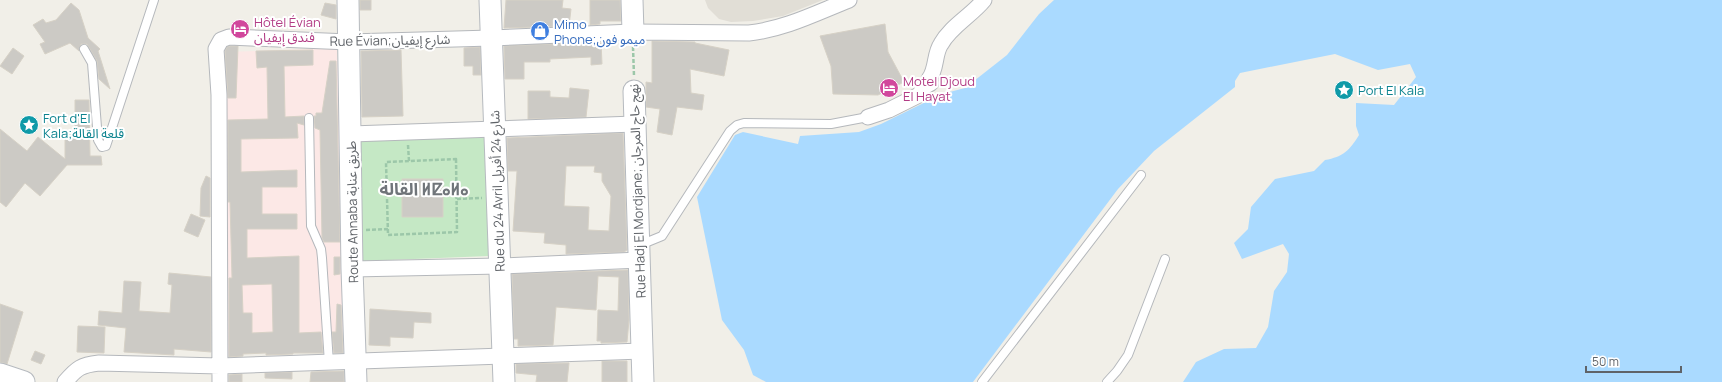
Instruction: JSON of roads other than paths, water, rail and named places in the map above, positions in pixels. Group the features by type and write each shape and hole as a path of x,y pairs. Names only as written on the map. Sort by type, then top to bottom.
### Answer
{"street":[{"name":"Route Annaba طريق عنابة","path":"348,0 355,372"},
{"name":"Rue du 24 Avril شارع 24 أفريل","path":"490,0 504,382"},
{"path":"632,0 633,32"},
{"name":"Rue Évian;شارع إيفيان","path":"220,382 219,103 216,49 221,40 229,37 349,42 633,32 749,33 767,31 791,24 849,0"},
{"path":"868,117 889,110 921,94 922,88 931,83 929,79 932,75 940,45 946,36 984,0"},
{"name":"Rue Hadj El Mordjane; نهج حاج المرجان","path":"634,90 643,382"},
{"path":"351,134 635,124"},
{"path":"352,269 500,266 640,253"},
{"path":"65,382 77,369 85,365 99,363 220,366 329,363 355,372 502,357 642,351"},
{"path":"0,374 24,382"}],"lane":[{"path":"84,49 92,63 98,140 102,147 106,146 154,0"},
{"path":"640,253 662,236 730,131 736,125 744,123 831,124 868,117"},
{"path":"309,118 311,226 321,249 329,363"},
{"path":"982,382 1142,175"},
{"path":"1107,382 1128,355 1165,259"}],"water":[{"path":"1054,0 1722,0 1722,382 1183,382 1196,362 1224,349 1256,348 1268,327 1274,291 1287,272 1289,254 1283,244 1242,259 1234,243 1248,229 1251,207 1275,179 1314,171 1325,160 1337,157 1349,149 1359,135 1356,126 1356,103 1394,105 1416,77 1410,64 1378,70 1335,54 1240,73 1235,81 1235,87 1154,151 1118,189 973,382 766,382 753,375 744,350 722,320 697,197 735,135 743,132 798,144 800,136 859,132 881,124 942,94 965,88 1007,55 1039,14"}],"place":[{"name":"Hôtel Évian فندق إيفيان","path":"240,29"},
{"name":"Mimo Phone;ميمو فون","path":"540,31"},
{"name":"Motel Djoud El Hayat","path":"889,88"},
{"name":"Port El Kala","path":"1344,90"},
{"name":"Fort d'El Kala;قلعة القالة","path":"29,125"}],"district":[{"name":"القالة ⵍⵇⴰⵍⴰ","path":"424,188"}]}
